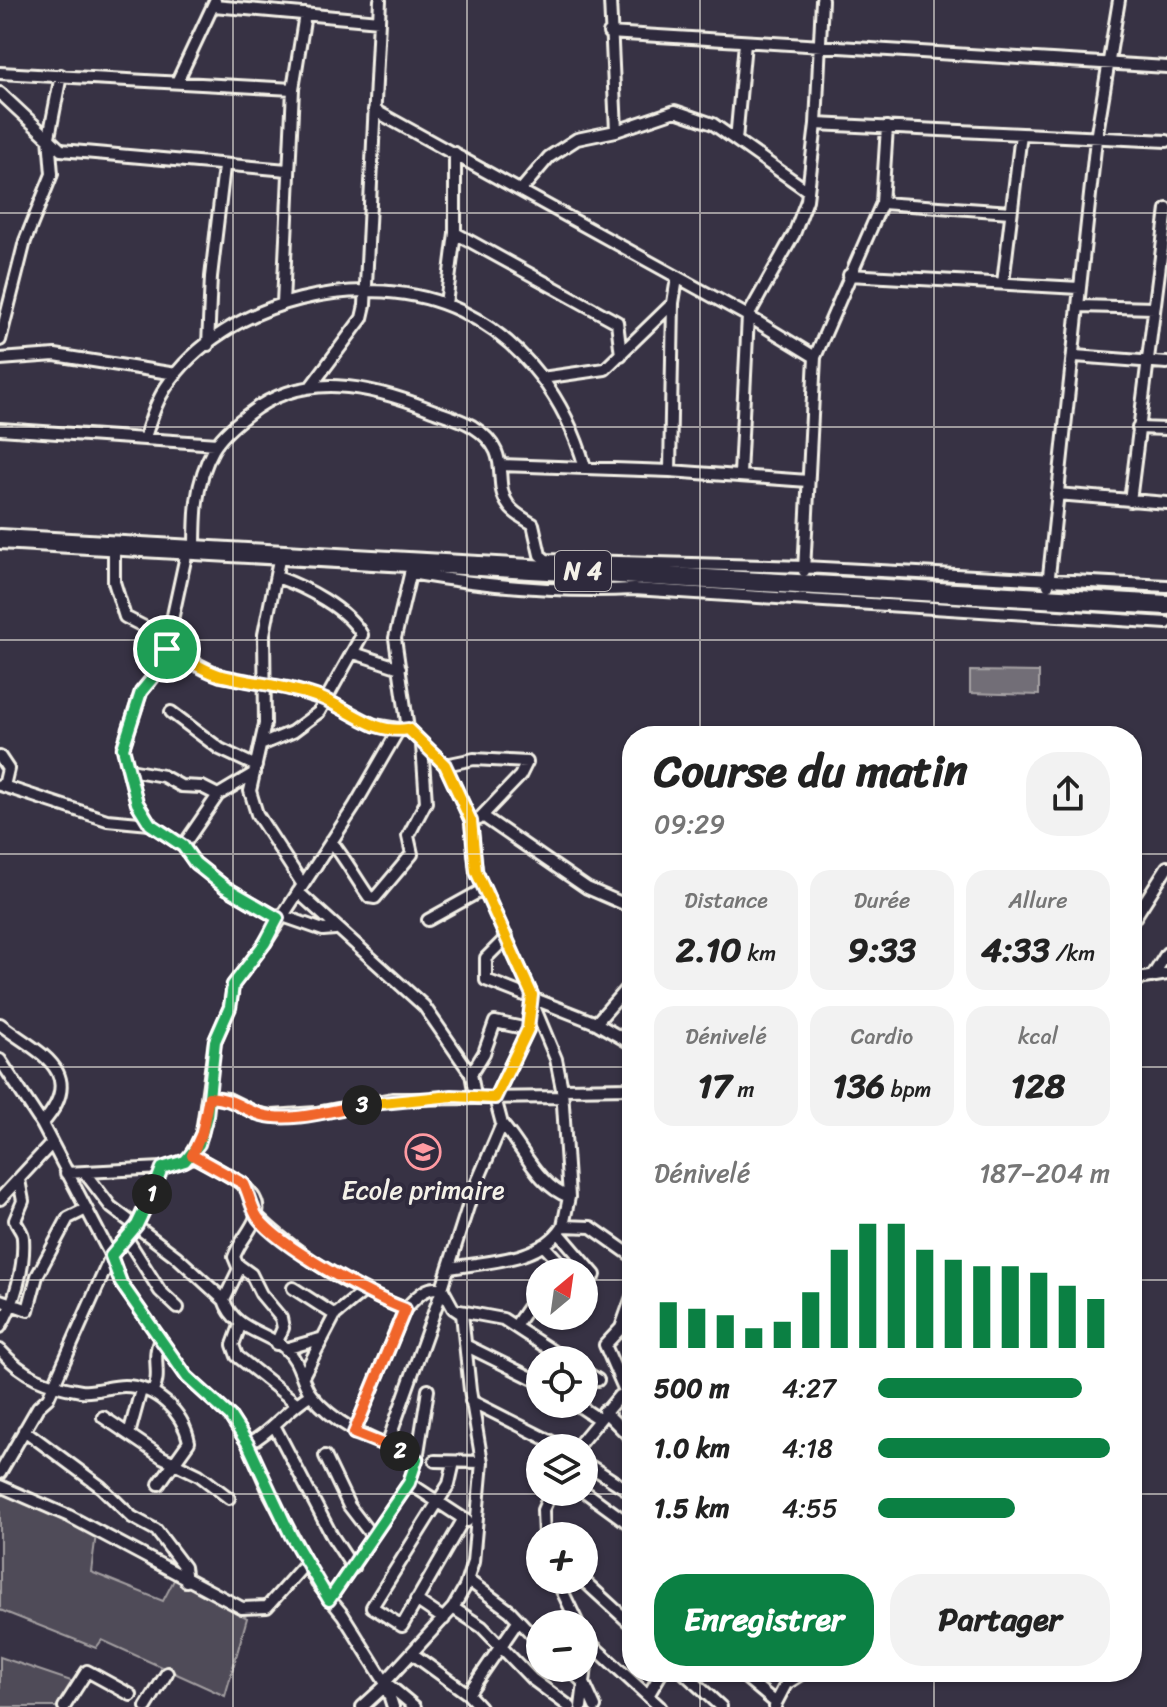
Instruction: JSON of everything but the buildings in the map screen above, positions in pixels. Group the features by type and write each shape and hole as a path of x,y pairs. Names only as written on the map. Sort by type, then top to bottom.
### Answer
{"highway":[{"name":"N 4","path":"0,539 280,555 412,567 804,576 1047,589 1167,605"}],"street":[{"path":"312,385 362,318 366,292 380,0"},
{"path":"610,0 609,33 616,131"},
{"path":"740,474 748,316 794,234 808,191 816,124 822,0"},
{"path":"1119,0 1096,139 1079,288 1075,356 1047,589 1167,586"},
{"path":"177,82 214,3 379,21"},
{"path":"283,303 293,89 305,14"},
{"path":"609,33 1167,67"},
{"path":"736,140 745,43"},
{"path":"0,73 293,89"},
{"path":"0,340 5,302 52,174 49,137 61,75"},
{"path":"0,93 61,150 224,167 287,170"},
{"path":"374,110 748,316 815,357"},
{"path":"521,190 549,157 577,139 616,131 675,111 713,124 808,191"},
{"path":"816,124 1167,141"},
{"path":"335,929 323,930 279,917 225,887 195,863 183,846 150,824 137,803 123,753 141,692 160,669 168,645 191,551 199,483 217,444 265,403 288,391 312,385 391,395 474,427 494,446 501,465 505,499 510,508 533,524 540,555 546,560 804,576 815,357 882,203 887,127"},
{"path":"1003,283 1021,134"},
{"path":"446,304 455,233 455,153"},
{"path":"208,345 211,277 224,167"},
{"path":"882,203 1011,212"},
{"path":"1130,501 1154,308 1162,290 1167,215"},
{"path":"455,233 617,322 621,355"},
{"path":"849,275 1079,288"},
{"path":"670,471 673,303 677,278"},
{"path":"145,437 152,413 176,374 247,316 283,303 366,292 412,295 446,304 499,335 542,378 567,415 585,467"},
{"path":"542,378 605,369 673,303"},
{"path":"1079,306 1154,308"},
{"path":"0,359 55,355 176,374"},
{"path":"1075,356 1167,363"},
{"path":"1138,428 1167,429"},
{"path":"0,429 217,444"},
{"path":"501,465 740,474 808,481"},
{"path":"1057,494 1167,503"},
{"path":"114,545 114,582 123,615 168,645 218,675 326,700 374,725 403,730 445,765 471,821 472,854 484,889 507,937 556,1059 562,1093 569,1197 561,1230"},
{"path":"280,555 264,634 263,744 250,791 257,814 301,889 335,929 412,992 471,1074 475,1095"},
{"path":"66,1173 162,1168 181,1164 192,1155 202,1133 215,1041 230,1007 233,985 301,889 403,730 395,633 412,567 496,587 578,592 634,589 1167,623"},
{"path":"263,744 312,719 362,635 359,629 304,588 277,577"},
{"path":"354,653 400,668"},
{"path":"171,712 222,751 255,770"},
{"path":"331,841 352,866 369,897 375,898 412,854 408,838 426,802 422,745"},
{"path":"0,757 8,769 2,786 114,821 150,824"},
{"path":"445,765 474,759 527,762 520,776 484,817 471,821"},
{"path":"130,770 163,776 187,788 202,787 218,795"},
{"path":"183,846 218,795 255,770"},
{"path":"484,817 587,888 622,903"},
{"path":"1142,906 1167,867"},
{"path":"428,920 484,889"},
{"path":"507,937 486,958 484,976 532,999 596,1023 622,1038"},
{"path":"1152,977 1167,953"},
{"path":"1142,978 1167,974"},
{"path":"596,1023 622,993"},
{"path":"532,999 528,1029 495,1098 502,1124 525,1150 547,1187 569,1197"},
{"path":"471,1074 484,1053 495,1022 528,1029"},
{"path":"0,1024 18,1040 47,1055 55,1068 60,1089 42,1124"},
{"path":"0,1060 42,1124 111,1256 121,1283 187,1377 230,1416 248,1444 306,1563 329,1600 343,1615 385,1684 393,1707"},
{"path":"209,1097 238,1102 256,1113 272,1116 316,1113 392,1099 475,1095 495,1098 622,1089"},
{"path":"387,1445 450,1268 472,1194 502,1124"},
{"path":"0,1199 52,1143"},
{"path":"192,1155 244,1184 257,1216 304,1253 363,1292 405,1309"},
{"path":"0,1473 54,1383 111,1256 137,1225 162,1168"},
{"path":"85,1173 111,1207 137,1225 224,1300 229,1311 241,1323 281,1346 304,1374 310,1395 354,1433 417,1459"},
{"path":"0,1327 12,1304 23,1238 15,1223 23,1198 19,1180"},
{"path":"0,1300 28,1310 37,1276 68,1218 86,1209"},
{"path":"224,1300 239,1271 234,1259 237,1250 257,1216"},
{"path":"450,1268 516,1258 543,1245 561,1230 591,1227 622,1249"},
{"path":"561,1230 582,1258"},
{"path":"126,1237 160,1291 178,1308"},
{"path":"543,1245 555,1258"},
{"path":"237,1264 251,1274 261,1294 281,1318 281,1346"},
{"path":"354,1433 405,1309 423,1292 435,1287 442,1289 453,1308 487,1314 516,1325 546,1346"},
{"path":"293,1288 335,1315"},
{"path":"304,1374 335,1315 363,1292"},
{"path":"516,1325 526,1310"},
{"path":"362,1707 414,1655 453,1608 468,1580 478,1525 482,1462 460,1311"},
{"path":"241,1323 233,1345 237,1356 296,1403"},
{"path":"622,1327 605,1345 622,1377"},
{"path":"281,1346 320,1339"},
{"path":"153,1391 158,1382 156,1350 160,1340"},
{"path":"467,1346 526,1375"},
{"path":"0,1350 25,1375 41,1383 54,1383 83,1391 127,1386 153,1391 173,1410 189,1438 187,1446 159,1484"},
{"path":"129,1434 141,1390"},
{"path":"329,1600 409,1483 417,1459 428,1390"},
{"path":"248,1444 275,1427 296,1403 310,1395"},
{"path":"586,1434 600,1415 622,1398"},
{"path":"471,1401 536,1434"},
{"path":"600,1415 622,1432"},
{"path":"103,1417 174,1463 199,1475 229,1498"},
{"path":"275,1427 332,1536 353,1568"},
{"path":"24,1430 99,1485 130,1515 156,1530 184,1567 186,1581"},
{"path":"325,1456 349,1506 372,1536"},
{"path":"435,1461 482,1462"},
{"path":"454,1462 451,1480 371,1606 401,1627 463,1520"},
{"path":"598,1471 622,1487"},
{"path":"409,1483 463,1520 478,1525"},
{"path":"0,1486 69,1516 231,1604 267,1607 306,1563"},
{"path":"598,1501 622,1519"},
{"path":"468,1580 510,1611 526,1629"},
{"path":"598,1594 622,1616"},
{"path":"416,1600 444,1619"},
{"path":"453,1608 501,1646 532,1679 570,1707"},
{"path":"468,1694 518,1621"},
{"path":"598,1649 622,1670"},
{"path":"414,1655 468,1694 480,1707"},
{"path":"69,1705 87,1671 131,1695"},
{"path":"151,1706 167,1673"},
{"path":"636,1682 660,1707"},
{"path":"649,1694 656,1682"},
{"path":"694,1682 721,1707"},
{"path":"750,1682 775,1705 786,1682"},
{"path":"581,1707 584,1683"},
{"path":"584,1683 595,1707"},
{"path":"385,1684 415,1707"}],"shaded area":[{"path":"970,671 1039,672 1039,695 970,693"},
{"path":"0,1489 96,1534 91,1572 163,1601 175,1578 247,1618 225,1696 102,1640 96,1648 0,1610"},
{"path":"0,1657 74,1682 57,1707 0,1707"}],"place":[{"name":"Ecole primaire","path":"423,1152"}],"route":[{"path":"167,649 160,669 141,692 123,748 137,803 150,824 183,846 195,863 225,887 278,918 265,943 233,985 230,1007 215,1041 207,1116 199,1144 189,1159 162,1168 137,1225 111,1256 121,1283 160,1340 187,1377 225,1409 248,1444 291,1536 329,1600 415,1470 417,1459 354,1433 405,1309 363,1292 272,1231 257,1216 244,1184 192,1155 199,1144 209,1097 228,1099 238,1102 256,1113 272,1116 316,1113 392,1099 475,1095 495,1098 523,1043 532,995 476,871 471,821 445,765 408,729 398,731 374,725 326,700 288,688 221,676 167,649"}]}
